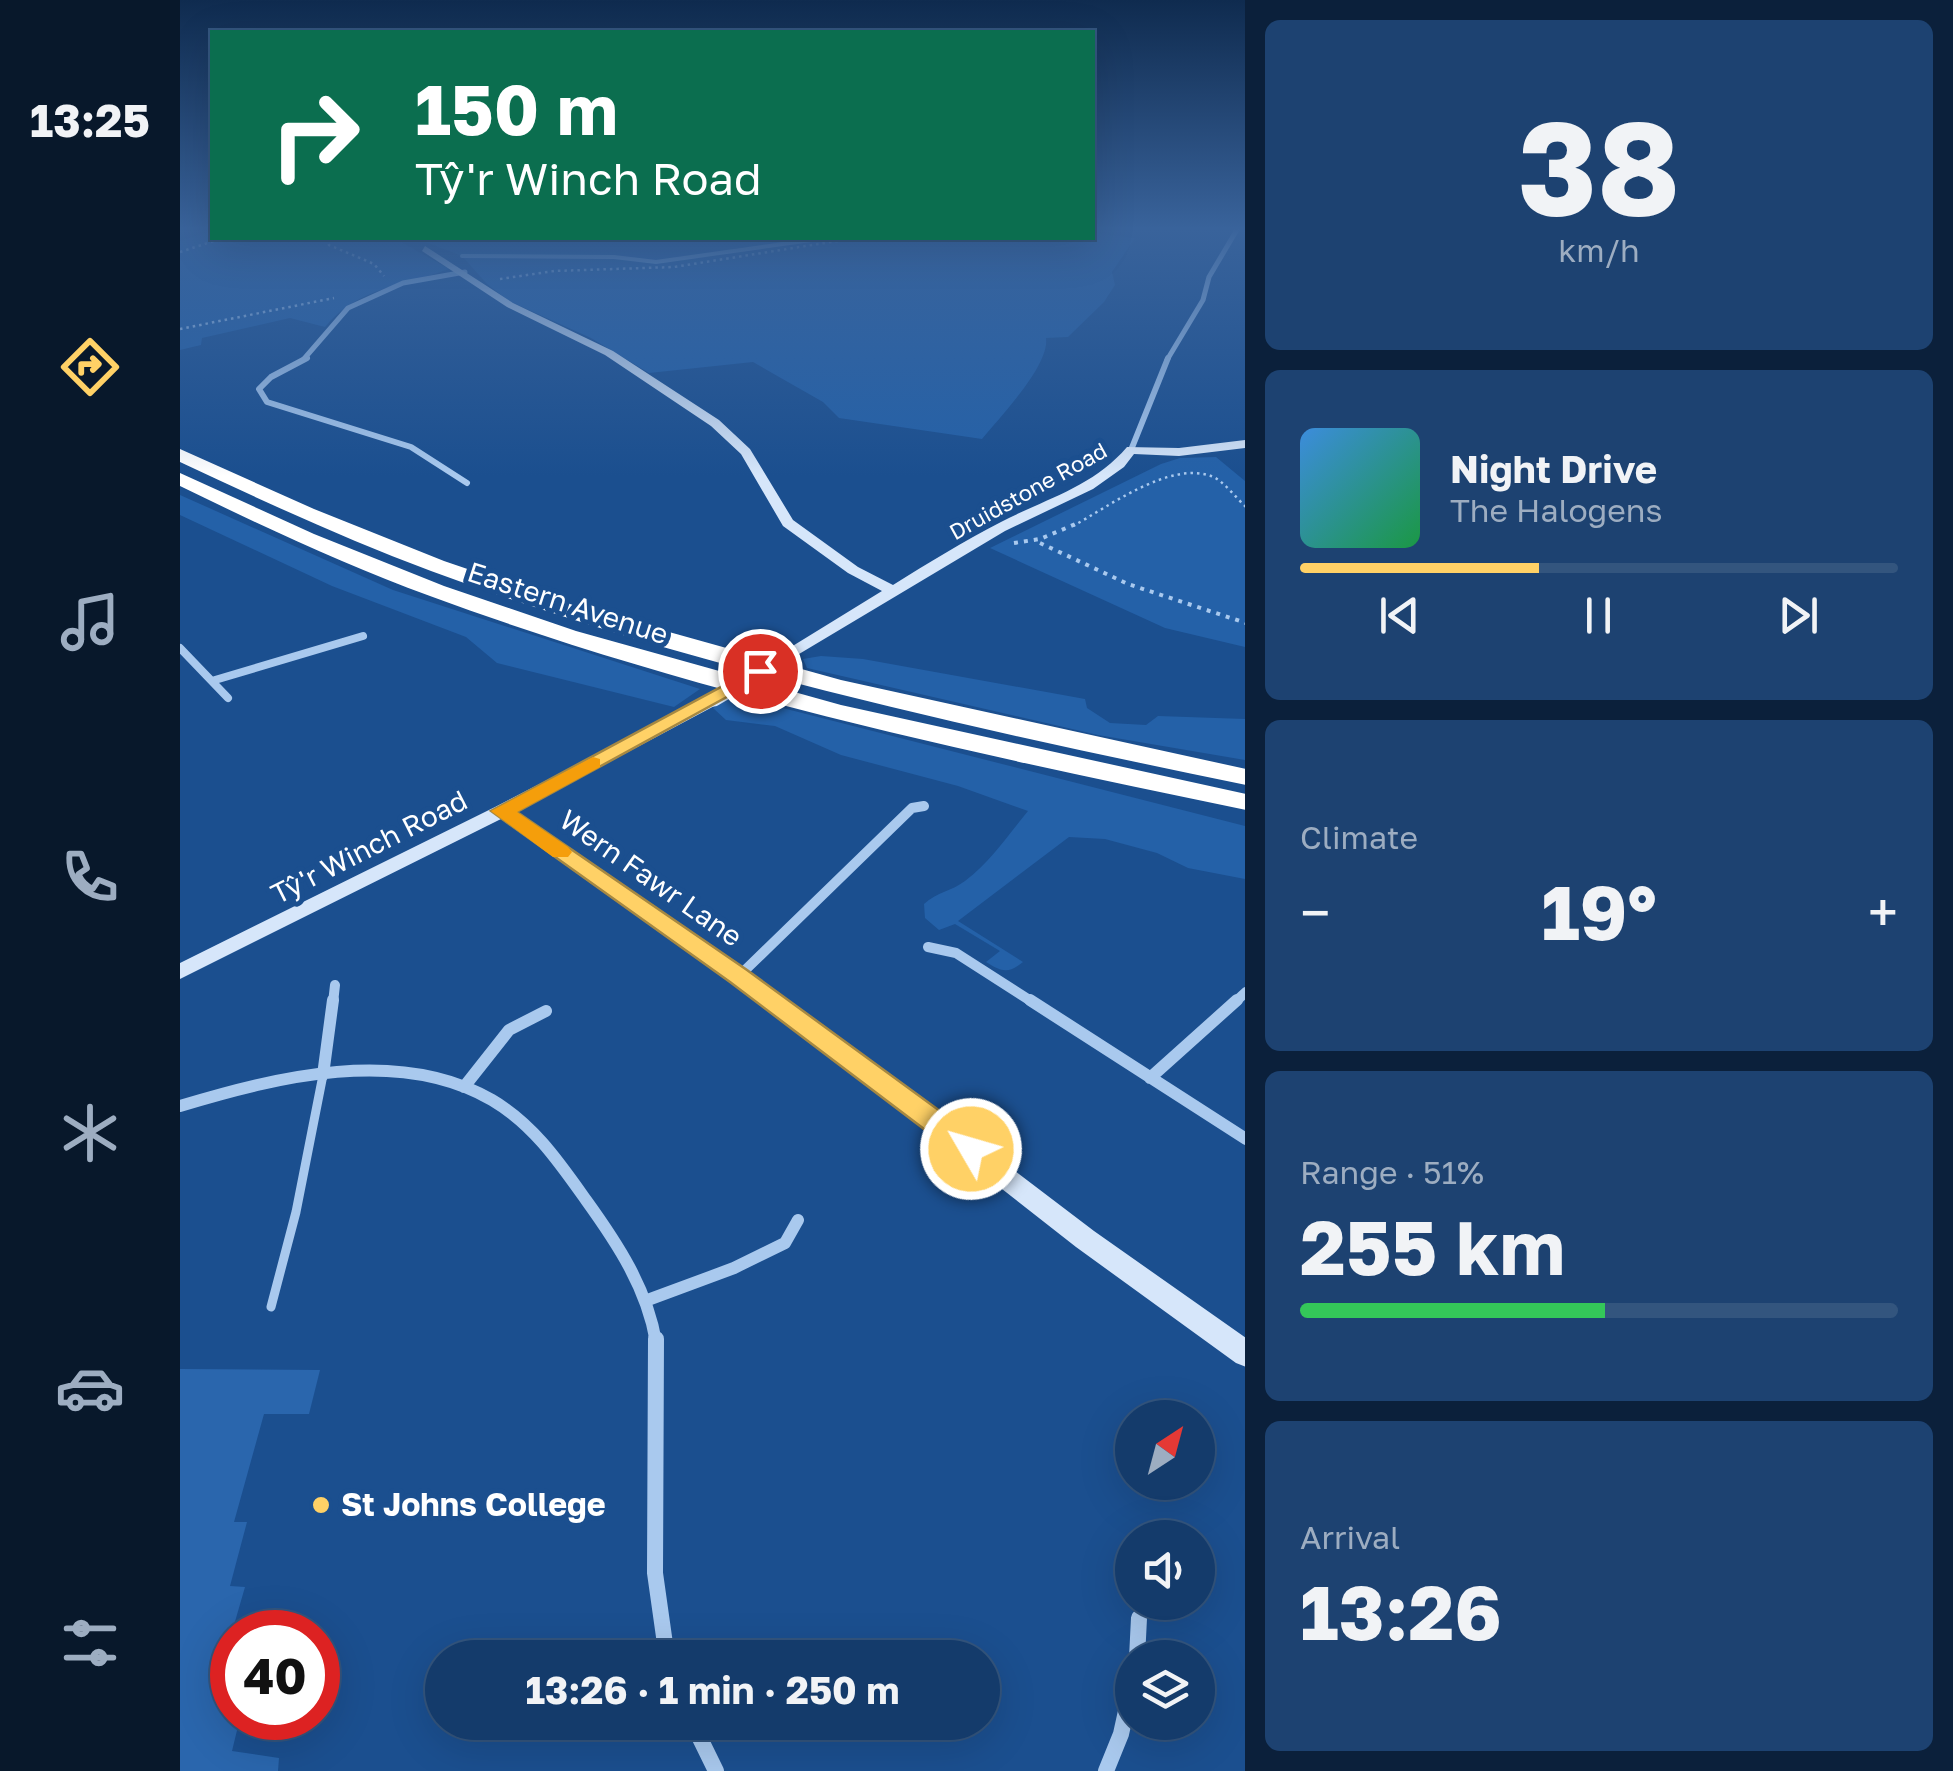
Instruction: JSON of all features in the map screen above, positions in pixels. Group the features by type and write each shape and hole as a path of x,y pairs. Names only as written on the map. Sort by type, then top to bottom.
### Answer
{"highway":[{"name":"Eastern Avenue","path":"180,454 364,540 621,629 872,696 1239,775"},
{"name":"Eastern Avenue","path":"180,479 300,536 411,582 606,648 915,732 1245,802"}],"main road":[{"path":"522,311 609,352 715,422 746,452 788,523 853,570 895,592"},
{"name":"Druidstone Road","path":"895,592 1006,524 1090,484 1118,466 1131,450 1180,452 1245,444"},
{"name":"Tŷ'r Winch Road","path":"180,972 502,811 714,698 895,592"},
{"name":"Wern Fawr Lane","path":"502,811 893,1088 1086,1239 1245,1353"}],"street":[{"path":"346,311 306,358 259,389 260,396 278,407 410,447 467,483"},
{"path":"1131,450 1174,346 1196,311"},
{"path":"214,680 363,636"},
{"path":"180,648 228,698"},
{"path":"738,976 912,808 924,806"},
{"path":"928,947 956,953 1245,1138"},
{"path":"322,1075 334,985"},
{"path":"1150,1078 1245,993"},
{"path":"464,1088 524,1014 546,1011"},
{"path":"180,1106 265,1083 322,1075 396,1073 487,1097 528,1126 599,1218 645,1301 656,1337 654,1552 664,1640"},
{"path":"645,1301 734,1268 785,1243 798,1220"},
{"path":"701,1740 716,1771"},
{"path":"1106,1771 1119,1740"}],"lane":[{"path":"271,1306 296,1212 322,1075"}],"path":[{"path":"180,329 270,311"},
{"path":"1040,543 1170,474 1212,476 1245,506"},
{"path":"1000,543 1040,543 1128,584 1245,622"}],"shaded area":[{"path":"180,311 342,311 325,327 290,318 202,338 201,345 180,350"},
{"path":"530,311 1095,311 1068,337 1046,338 1032,376 982,439 839,418 823,402 753,362 649,373 591,338"},
{"path":"1216,457 1245,481 1245,647 1165,628 990,548 1161,464 1180,458"},
{"path":"180,495 393,590 700,689 674,707 497,663 466,637 332,586 180,515"},
{"path":"803,659 863,659 1085,699 1087,708 1110,723 1146,725 1158,716 1245,719 1245,760 1098,735 807,668"},
{"path":"729,699 763,703 1245,826 1245,879 1188,868 1157,853 1105,839 1069,837 958,921 1023,962 1001,970 986,962 1000,951 955,924 939,930 925,918 924,904 974,873 1028,811 958,786 841,755 775,726 726,720 713,708"}],"building":[{"path":"180,1369 320,1370 309,1414 264,1414 234,1522 247,1522 230,1586 245,1587 238,1610 210,1610 210,1740 235,1740 232,1751 279,1758 278,1771 180,1771"}],"slow traffic":[{"path":"560,852 502,811 593,763"}],"place":[{"name":"St Johns College","path":"321,1505"}],"route":[{"path":"760,671 502,811 738,976 971,1149"}]}
